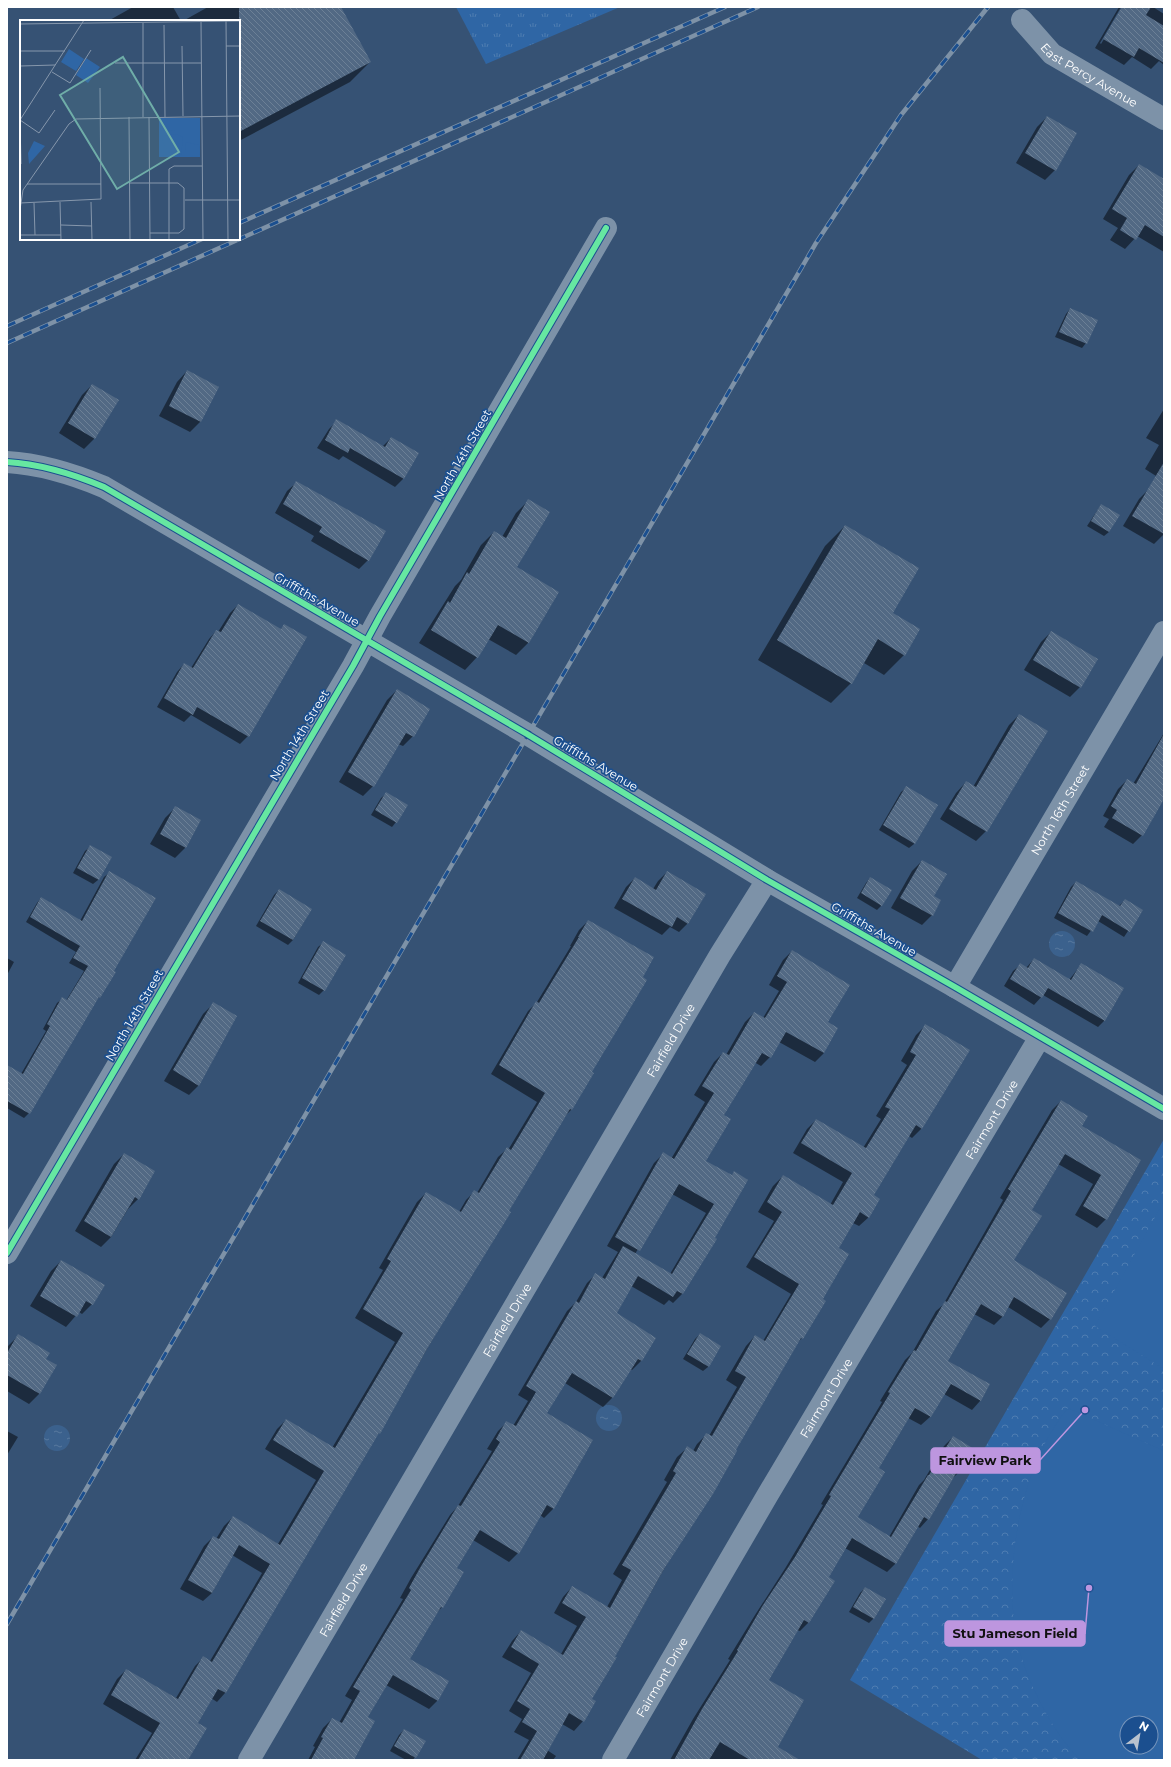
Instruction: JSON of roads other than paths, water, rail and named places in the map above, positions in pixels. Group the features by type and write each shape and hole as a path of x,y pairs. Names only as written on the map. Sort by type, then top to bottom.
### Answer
{"street":[{"name":"East Percy Avenue","path":"1022,20 1052,54 1164,119"},
{"name":"North 14th Street","path":"7,1253 368,640 380,616 606,228"},
{"name":"Griffiths Avenue","path":"7,462 46,467 76,475 104,487 528,734 767,880 955,987 1164,1109"},
{"name":"North 16th Street","path":"955,987 1164,632"},
{"name":"Fairfield Drive","path":"249,1760 720,956 767,880"},
{"name":"Fairmont Drive","path":"613,1760 763,1502 1040,1037"}],"water":[{"path":"1062,931 1071,935 1075,944 1071,953 1062,957 1053,953 1049,944 1053,935"},
{"path":"609,1405 618,1409 622,1418 618,1427 609,1431 600,1427 596,1418 600,1409"},
{"path":"57,1425 66,1429 70,1438 66,1447 57,1451 48,1447 44,1438 48,1429"}],"railway":[{"path":"240,223 725,7"},
{"path":"240,239 758,7"},
{"path":"7,1624 816,243 901,115 988,7"},
{"path":"7,326 200,240"},
{"path":"7,343 237,240"}],"place":[{"name":"Fairview Park","path":"1085,1410"},
{"name":"Stu Jameson Field","path":"1089,1588"}]}
